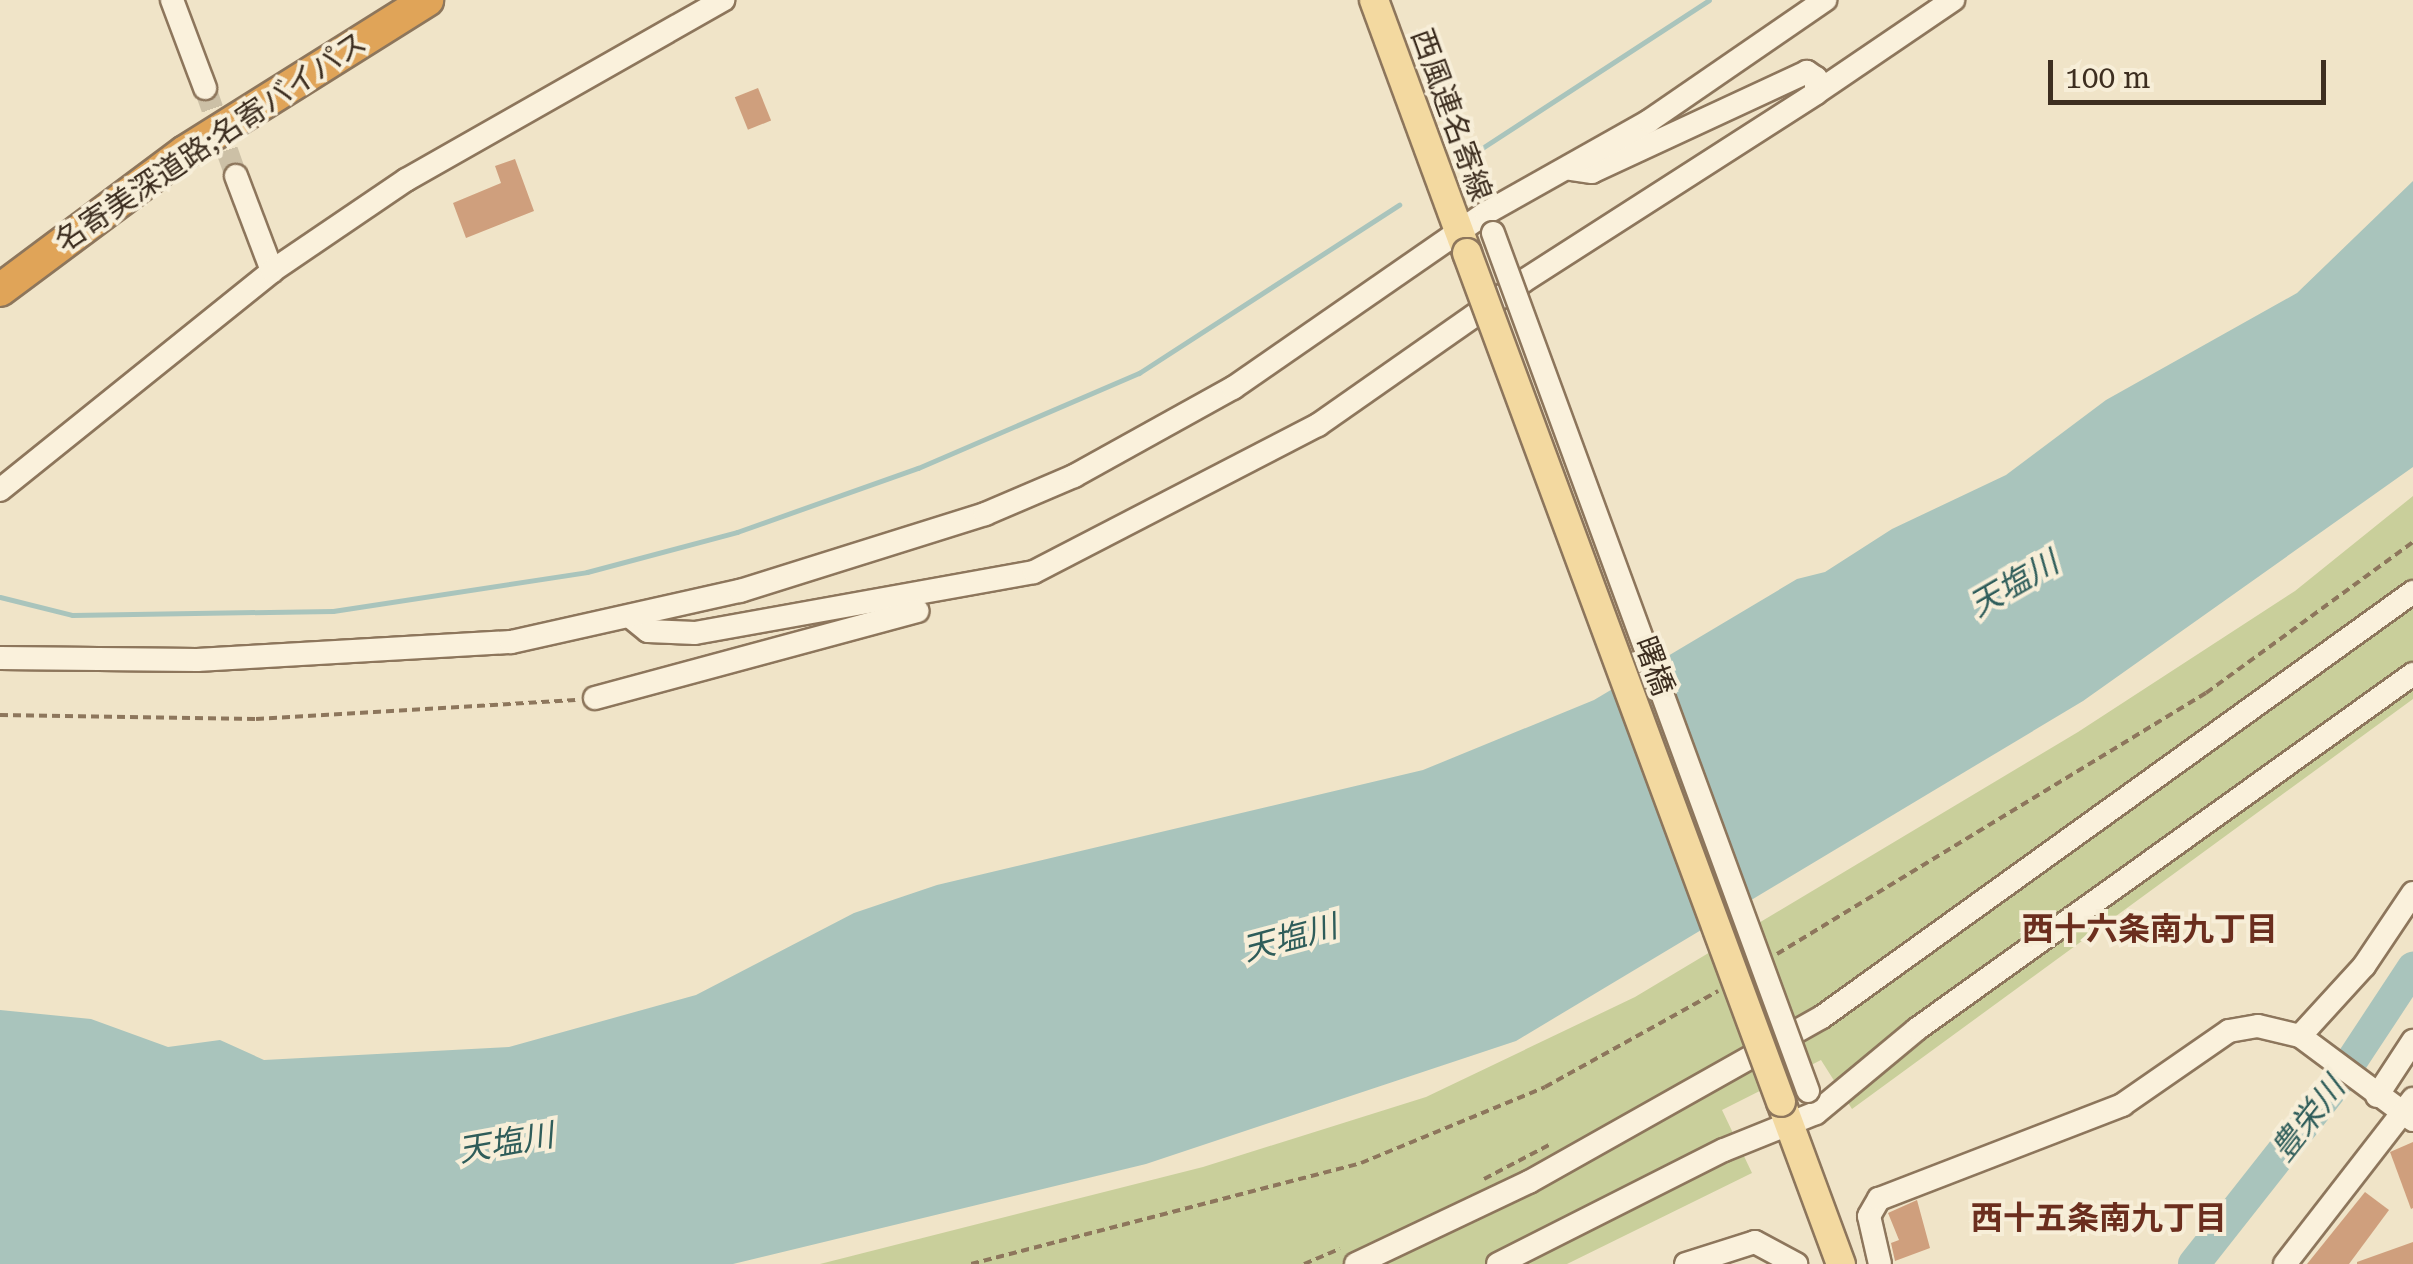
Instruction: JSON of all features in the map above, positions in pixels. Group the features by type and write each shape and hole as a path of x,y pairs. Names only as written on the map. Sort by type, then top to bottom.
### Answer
{"highway":[{"name":"名寄美深道路;名寄バイパス","path":"0,290 185,152 427,0"}],"main road":[{"name":"西風連名寄線","path":"1374,0 1463,242"},
{"name":"曙橋","path":"1463,242 1786,1113"},
{"path":"1786,1113 1841,1264"}],"street":[{"path":"172,0 205,88"},
{"path":"0,490 272,271 406,180 723,0"},
{"path":"0,658 354,655 511,642 633,619 857,558 1074,476 1281,358 1463,242 1825,0"},
{"path":"595,698 806,646 966,590 1034,572 1318,426 1954,0"},
{"path":"1570,168 1600,169 1807,72 1816,93"},
{"path":"236,176 272,271"},
{"path":"1490,223 1812,1102"},
{"path":"633,619 648,631 695,633 966,590"},
{"path":"1352,1255 1529,1182 1822,1018 2413,592"},
{"path":"1498,1264 1812,1102 2413,674"},
{"path":"2302,1040 2364,966 2413,893"},
{"path":"1880,1264 1869,1216 1903,1185 2122,1105 2230,1031 2258,1026 2302,1040 2374,1093 2410,1111 2285,1264"},
{"path":"2374,1093 2413,1042"},
{"path":"1686,1264 1755,1242 1796,1264"}],"path":[{"path":"0,715 256,719 595,698"},
{"path":"1476,1182 1557,1141"},
{"path":"1304,1264 1352,1255"}],"green space":[{"path":"2413,496 2413,699 1852,1109 1821,1060 1722,1110 1752,1173 1567,1264 820,1264 1203,1167 1426,1097 1635,997 2078,732 2295,591"}],"water":[{"name":"天塩川","path":"2413,181 2413,467 2083,701 1516,1041 1146,1164 733,1264 0,1264 0,1010 91,1019 168,1047 220,1040 264,1060 509,1047 696,995 854,913 937,885 1423,770 1594,700 1797,579 1825,572 1892,529 2006,475 2106,400 2297,293"}],"building":[{"path":"758,88 771,120 748,130 735,97"},
{"path":"515,159 534,211 466,238 453,203 501,183 495,166"},
{"path":"2413,1142 2413,1208 2411,1209 2390,1152"},
{"path":"2365,1192 2389,1210 2349,1264 2307,1264"},
{"path":"1917,1200 1930,1248 1895,1261 1891,1243 1899,1240 1888,1213"},
{"path":"2413,1242 2413,1264 2357,1264 2357,1262"}],"waterway":[{"path":"1476,152 1709,0"},
{"path":"0,597 72,615 333,611 587,572 737,532 918,468 1139,373 1399,205"},
{"name":"豊栄川","path":"2194,1264 2341,1077 2413,968"}],"tunnel":[{"path":"205,88 236,176"}],"district":[{"name":"西十六条南九丁目","path":"2150,929"},
{"name":"西十五条南九丁目","path":"2099,1218"}]}
